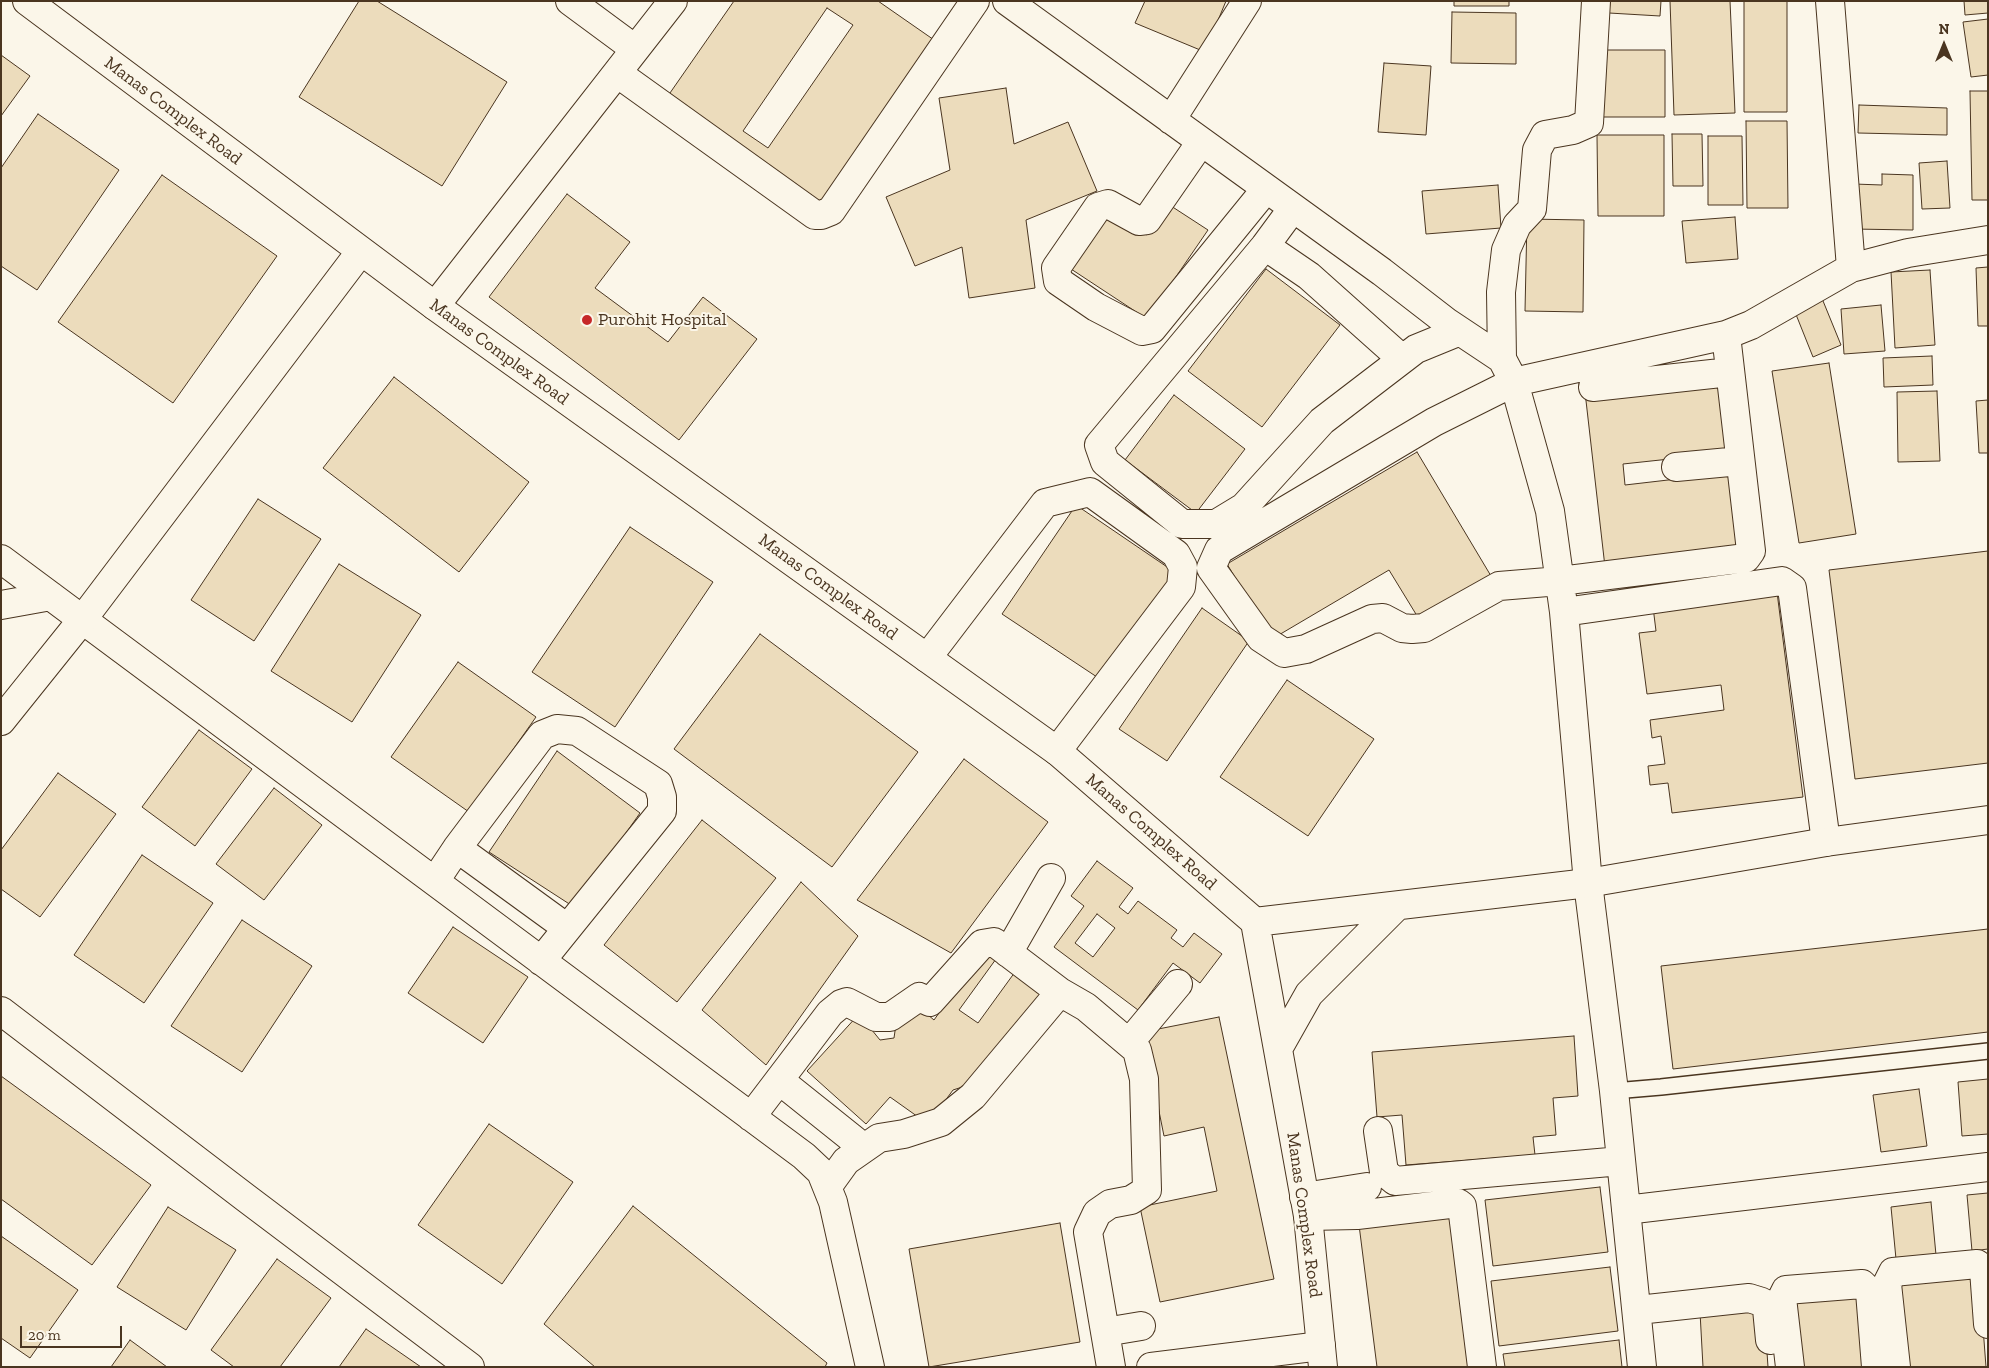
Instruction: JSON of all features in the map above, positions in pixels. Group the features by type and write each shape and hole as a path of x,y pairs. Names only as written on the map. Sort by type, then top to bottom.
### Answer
{"street":[{"name":"Manas Complex Road","path":"27,1 435,306 1057,750 1255,922 1306,1206 1322,1357"},
{"path":"570,1 635,49"},
{"path":"435,306 673,1"},
{"path":"617,73 815,215 821,215 831,211 975,1"},
{"path":"1007,1 1266,188 1460,331 1508,370"},
{"path":"1171,120 1247,1"},
{"path":"1596,1 1589,124 1573,130 1545,135 1538,150 1532,210 1517,225 1506,250 1501,292 1508,370 1550,511 1560,581 1588,883 1614,1091 1638,1310 1642,1367"},
{"path":"1830,1 1851,268"},
{"path":"1201,142 1147,220 1139,221 1108,204 1098,207 1056,268 1058,281 1096,307 1142,331 1152,329 1266,188"},
{"path":"1292,208 1265,246 1099,445 1105,462 1182,524 1216,524 1244,507 1322,421 1416,349 1460,331"},
{"path":"1726,335 1751,551 1746,558 1560,581 1499,586 1424,628 1402,628 1383,618 1372,619 1306,649 1284,653 1261,638 1211,568 1219,550 1434,422 1508,370 1726,335 1751,325 1851,268 1908,253 1988,240"},
{"path":"1265,246 1309,276 1402,360"},
{"path":"1,721 82,620 361,251"},
{"path":"1594,387 1730,372"},
{"path":"1676,467 1740,461"},
{"path":"926,658 1046,503 1090,492 1176,554 1183,567 1181,587 1057,750"},
{"path":"1,559 804,1156 821,1172 828,1186 870,1367"},
{"path":"1564,612 1782,581 1792,588 1826,842"},
{"path":"1,605 51,596"},
{"path":"434,881 542,735 557,729 577,731 658,784 662,797 662,810 541,960"},
{"path":"1255,922 1588,883 1826,842 1988,820"},
{"path":"457,848 568,928"},
{"path":"1008,953 1051,878"},
{"path":"1278,1049 1309,994 1397,906"},
{"path":"751,1117 830,1013 841,1004 847,1002 876,1016 890,1016 919,997 930,1002 982,944 994,942 1060,992 1086,1007 1137,1050 1144,1079 1147,1190 1130,1200 1110,1204 1097,1213 1088,1232 1111,1367"},
{"path":"1130,1043 1178,984"},
{"path":"828,1186 846,1161 879,1138 904,1134 940,1122 973,1096 1060,992"},
{"path":"1,1011 470,1367"},
{"path":"779,1080 864,1148"},
{"path":"1378,1131 1384,1172 1395,1181 1621,1161"},
{"path":"1626,1210 1988,1167"},
{"path":"1306,1206 1367,1188"},
{"path":"1306,1206 1357,1215 1458,1203 1462,1206 1482,1367"},
{"path":"1896,1367 1887,1284 1893,1272 1977,1264 1984,1270 1988,1324"},
{"path":"1790,1367 1782,1298 1786,1290 1862,1284 1870,1292 1876,1367"},
{"path":"1638,1310 1749,1298 1762,1302 1767,1309 1773,1367"},
{"path":"1105,1332 1141,1326"},
{"path":"1151,1367 1322,1357"}],"lane":[{"path":"1614,1091 1988,1051"}],"building":[{"path":"359,1 377,1 507,82 442,186 299,97"},
{"path":"734,1 878,1 937,42 818,211 663,103","holes":["827,8 853,25 768,148 743,131"]},
{"path":"1145,1 1226,1 1205,52 1135,23"},
{"path":"1454,1 1509,1 1509,6 1454,6"},
{"path":"1610,1 1661,1 1660,16 1609,13"},
{"path":"1670,1 1730,1 1735,113 1674,115"},
{"path":"1744,1 1787,1 1787,112 1744,112"},
{"path":"1964,1 1988,1 1988,13 1965,15"},
{"path":"1452,12 1516,13 1516,64 1451,63"},
{"path":"1988,19 1988,75 1971,77 1963,22"},
{"path":"1601,50 1665,50 1665,117 1601,117"},
{"path":"1,55 30,76 1,116"},
{"path":"1384,63 1431,66 1426,135 1378,132"},
{"path":"1006,88 1014,144 1068,122 1097,191 1026,220 1035,288 969,298 962,247 915,266 886,197 950,170 939,98"},
{"path":"1970,91 1988,91 1988,200 1972,200"},
{"path":"1859,105 1947,108 1947,135 1858,133"},
{"path":"38,114 119,170 37,290 1,266 1,168"},
{"path":"1746,121 1787,121 1788,208 1747,208"},
{"path":"1672,134 1702,134 1703,186 1673,186"},
{"path":"1597,135 1664,135 1664,216 1598,216"},
{"path":"1708,136 1742,136 1743,205 1708,205"},
{"path":"1947,161 1950,208 1922,209 1919,163"},
{"path":"1882,174 1913,175 1913,230 1853,229 1854,184 1882,185"},
{"path":"162,175 277,256 173,403 58,322"},
{"path":"1498,185 1501,228 1426,234 1422,191"},
{"path":"567,194 630,242 595,288 668,342 703,297 757,339 679,440 489,297"},
{"path":"1168,204 1208,230 1147,319 1071,269 1111,211 1147,235"},
{"path":"1735,217 1738,259 1686,263 1682,221"},
{"path":"1527,219 1584,220 1583,312 1525,311"},
{"path":"1988,267 1988,326 1978,326 1976,268"},
{"path":"1266,269 1340,325 1262,427 1188,371"},
{"path":"1930,270 1935,345 1895,348 1891,272"},
{"path":"1821,296 1841,345 1813,357 1793,307"},
{"path":"1881,305 1885,351 1844,354 1841,309"},
{"path":"1932,356 1933,385 1884,387 1883,358"},
{"path":"1829,363 1856,534 1799,543 1772,371"},
{"path":"1726,376 1735,452 1623,464 1625,485 1737,472 1746,551 1605,567 1585,392"},
{"path":"394,377 529,482 459,572 323,468"},
{"path":"1937,391 1940,461 1898,462 1897,392"},
{"path":"1174,395 1245,449 1196,513 1125,460"},
{"path":"1988,400 1988,453 1979,453 1976,401"},
{"path":"1417,452 1494,581 1422,624 1389,570 1272,639 1227,564"},
{"path":"258,499 321,539 254,641 191,600"},
{"path":"1076,505 1176,573 1103,681 1002,614"},
{"path":"630,527 713,582 615,727 532,672"},
{"path":"1988,551 1988,763 1855,779 1829,570"},
{"path":"339,564 421,615 352,722 271,671"},
{"path":"1777,592 1803,797 1672,813 1668,783 1650,785 1648,766 1665,764 1661,736 1652,738 1650,720 1724,710 1721,685 1647,694 1639,633 1656,631 1653,607"},
{"path":"1202,608 1249,641 1167,761 1119,729"},
{"path":"760,634 918,752 832,867 674,749"},
{"path":"458,662 536,717 469,812 391,757"},
{"path":"1287,680 1374,739 1308,836 1220,777"},
{"path":"199,730 252,769 195,846 142,807"},
{"path":"557,751 640,813 574,907 489,852"},
{"path":"964,759 1048,822 951,953 857,900"},
{"path":"58,773 116,814 40,917 1,889 1,850"},
{"path":"274,788 322,825 264,900 216,864"},
{"path":"702,820 776,878 677,1002 604,945"},
{"path":"142,855 213,903 144,1003 74,955"},
{"path":"1097,861 1133,888 1119,907 1128,914 1138,901 1177,930 1171,938 1183,947 1194,933 1222,954 1200,983 1173,963 1138,1010 1054,947 1084,906 1071,896","holes":["1097,914 1115,928 1093,957 1075,943"]},
{"path":"801,882 858,936 766,1065 702,1010"},
{"path":"242,920 312,966 242,1072 171,1026"},
{"path":"453,927 528,977 483,1043 408,993"},
{"path":"1988,929 1988,1032 1673,1069 1661,966"},
{"path":"984,950 996,959 959,1010 978,1023 1015,972 1047,996 984,1080 953,1090 928,1124 890,1097 866,1124 807,1071 859,1014 880,1040 894,1038 896,1024 914,1003 934,1020"},
{"path":"1219,1017 1274,1279 1160,1302 1140,1207 1217,1191 1204,1127 1164,1136 1143,1032"},
{"path":"1574,1036 1578,1096 1553,1098 1556,1135 1533,1137 1535,1155 1406,1165 1402,1115 1377,1117 1372,1052"},
{"path":"1,1076 151,1185 92,1265 1,1199"},
{"path":"1988,1079 1988,1134 1962,1136 1958,1082"},
{"path":"1919,1089 1927,1146 1881,1152 1873,1095"},
{"path":"489,1124 573,1182 502,1284 418,1225"},
{"path":"1600,1187 1608,1252 1493,1266 1485,1200"},
{"path":"1988,1193 1988,1249 1972,1251 1967,1195"},
{"path":"1931,1202 1936,1255 1896,1259 1891,1207"},
{"path":"633,1206 827,1363 825,1367 595,1367 544,1324"},
{"path":"1458,1206 1478,1367 1377,1367 1358,1217"},
{"path":"168,1207 236,1250 186,1330 117,1287"},
{"path":"1060,1223 1080,1342 929,1367 909,1249"},
{"path":"1,1236 78,1290 30,1358 1,1338"},
{"path":"277,1259 331,1298 280,1367 234,1367 211,1350"},
{"path":"1610,1267 1618,1331 1499,1346 1491,1281"},
{"path":"1979,1274 1986,1367 1905,1367 1895,1281"},
{"path":"1864,1293 1870,1367 1800,1367 1795,1298"},
{"path":"1764,1307 1768,1367 1703,1367 1700,1312"},
{"path":"366,1329 421,1367 339,1367"},
{"path":"130,1340 167,1367 111,1367"},
{"path":"1619,1340 1622,1367 1505,1367 1503,1354"}],"place":[{"name":"Purohit Hospital","path":"587,320"}]}
